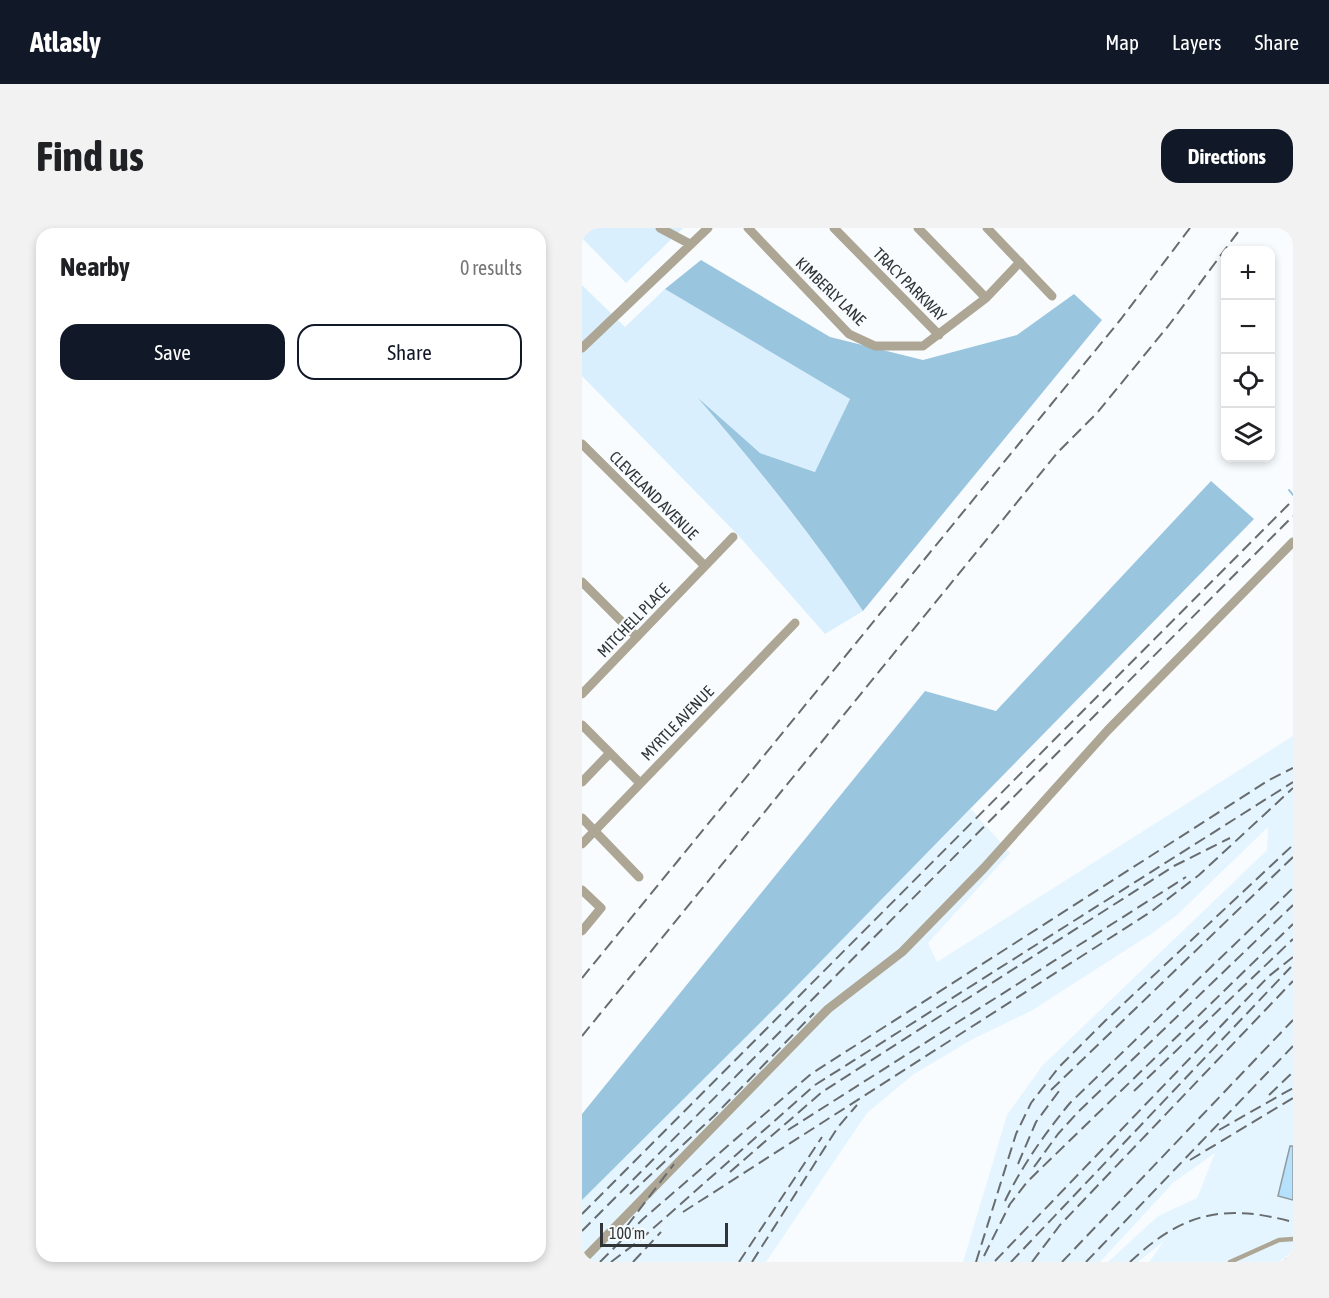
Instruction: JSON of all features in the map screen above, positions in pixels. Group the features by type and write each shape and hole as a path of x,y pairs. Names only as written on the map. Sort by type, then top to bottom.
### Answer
{"street":[{"path":"660,228 690,244"},
{"path":"582,348 708,228"},
{"name":"KIMBERLY LANE","path":"748,228 849,334 875,346 923,346 987,298 1020,262"},
{"name":"TRACY PARKWAY","path":"834,228 939,334"},
{"path":"918,228 987,298"},
{"path":"987,228 1052,296"},
{"name":"CLEVELAND AVENUE","path":"582,444 705,566"},
{"name":"MITCHELL PLACE","path":"582,694 733,537"},
{"path":"582,1261 828,1010 902,952 984,868 1107,730 1293,542"},
{"path":"582,582 637,637"},
{"name":"MYRTLE AVENUE","path":"582,844 795,623"},
{"path":"582,725 640,783"},
{"path":"582,782 610,753"},
{"path":"582,818 639,877"},
{"path":"582,890 601,908 582,931"},
{"path":"1288,1262 1293,1259"}],"lane":[{"path":"1230,1262 1279,1240 1293,1239"}],"shaded area":[{"path":"582,228 683,228 626,283 582,238"},
{"path":"701,260 830,337 923,360 1017,335 1074,294 1102,320 863,611 784,502 698,398 760,453 815,472 850,399 665,289"},
{"path":"582,285 625,327 665,289 850,399 816,472 760,453 702,403 786,505 863,611 825,634 738,535 582,376"},
{"path":"1211,481 1254,519 781,1002 582,1200 582,1114 925,691 996,711"},
{"path":"1293,736 1293,1251 1279,1262 1149,1262 1164,1241 1138,1262 1108,1262 1158,1216 1197,1198 1215,1153 1173,1183 1100,1262 963,1262 1007,1115 1042,1066 1267,850 1268,827 1177,915 1151,934 1031,1011 973,1039 914,1074 867,1113 766,1262 582,1262 582,1200 971,809 1010,853 928,943 937,962"}],"building":[{"path":"1290,1146 1293,1146 1293,1200 1278,1196"}],"waterway":[{"path":"1289,490 1293,495"}],"railway":[{"path":"582,978 1121,319 1190,228"},
{"path":"582,1036 1058,452 1097,413 1169,325 1241,228"},
{"path":"582,1214 1293,500"},
{"path":"582,1231 1293,516"},
{"path":"600,1262 643,1219 811,1074 1269,780 1293,768"},
{"path":"611,1262 640,1240 815,1085 1293,782"},
{"path":"683,1212 1152,911 1199,875 1293,788"},
{"path":"730,1172 822,1092 1174,866 1230,838"},
{"path":"976,1262 1016,1134 1031,1103 1059,1067 1105,1021 1293,845"},
{"path":"1051,1090 1293,857"},
{"path":"788,1130 1186,877"},
{"path":"1005,1201 1034,1150 1070,1103 1293,888"},
{"path":"1034,1167 1058,1134 1078,1112 1293,905"},
{"path":"984,1256 1010,1204 1027,1182 1293,924"},
{"path":"1134,1091 1293,939"},
{"path":"995,1261 1269,976 1293,957"},
{"path":"1011,1262 1291,967"},
{"path":"1032,1262 1060,1225 1293,981"},
{"path":"630,1194 714,1116 814,1013"},
{"path":"1062,1262 1293,1020"},
{"path":"1086,1262 1293,1046"},
{"path":"1269,1095 1293,1072"},
{"path":"1018,1164 1036,1122 1062,1087"},
{"path":"1219,1130 1293,1088"},
{"path":"1190,1160 1293,1098"},
{"path":"752,1262 838,1127 857,1105"},
{"path":"739,1262 822,1137"},
{"path":"627,1226 674,1164"},
{"path":"1130,1262 1168,1232 1205,1217 1224,1213 1245,1213 1293,1222"},
{"path":"633,1262 661,1232"}]}
